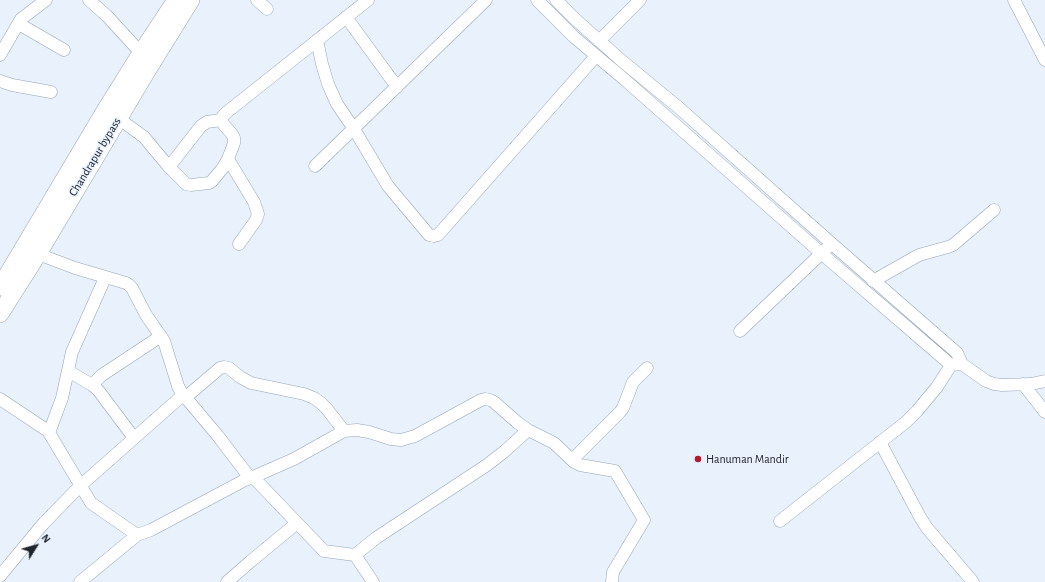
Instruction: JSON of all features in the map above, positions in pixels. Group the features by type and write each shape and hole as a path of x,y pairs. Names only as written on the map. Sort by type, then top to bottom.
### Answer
{"highway":[{"name":"Chandrapur bypass","path":"0,287 5,269 176,0"},
{"name":"Chandrapur bypass","path":"0,314 38,254 118,118 191,0"}],"street":[{"path":"0,54 24,16 46,0"},
{"path":"89,0 107,16 141,53"},
{"path":"257,0 268,9"},
{"path":"169,167 201,126 207,122 221,120 227,112 368,0"},
{"path":"315,166 486,0"},
{"path":"537,0 574,38 624,79 762,202 821,253 957,364 994,384 1031,384 1045,381"},
{"path":"556,0 574,19 678,107 956,353 957,364 906,422 780,521"},
{"path":"599,41 640,0"},
{"path":"1014,0 1043,53"},
{"path":"346,17 397,87"},
{"path":"19,24 64,50"},
{"path":"317,40 328,84 337,104 354,129 388,186 430,235 434,236 438,234 458,212 596,56"},
{"path":"0,80 12,85 52,92"},
{"path":"118,118 144,137 169,167 186,184 191,185 205,184 212,181 228,159 234,143 234,138 221,120"},
{"path":"228,159 254,202 258,214 256,220 238,244"},
{"path":"762,202 772,191"},
{"path":"873,281 919,255 953,245 994,210"},
{"path":"740,331 831,243"},
{"path":"38,254 105,278 126,283 132,288 146,315 165,344 179,388 251,478 324,551 355,555 376,538 505,451 528,430"},
{"path":"49,433 62,398 74,346 105,278"},
{"path":"92,385 102,375 161,336"},
{"path":"1,574 43,524 80,486 134,438 220,368 229,368 240,377 251,383 304,394 314,398 327,409 344,431"},
{"path":"572,460 620,412 633,382 647,368"},
{"path":"68,371 92,385 102,395 134,438"},
{"path":"1023,384 1045,412"},
{"path":"0,399 48,431 91,503 137,535"},
{"path":"80,582 137,535 150,530 243,481 294,459 344,431 357,430 391,439 402,440 415,436 485,399 494,402 528,430 554,443 572,460 580,465 615,471 644,520 613,572 612,582"},
{"path":"880,442 927,528 973,582"},
{"path":"227,582 297,523"},
{"path":"355,555 373,582"}],"place":[{"name":"Hanuman Mandir","path":"698,459"}]}
